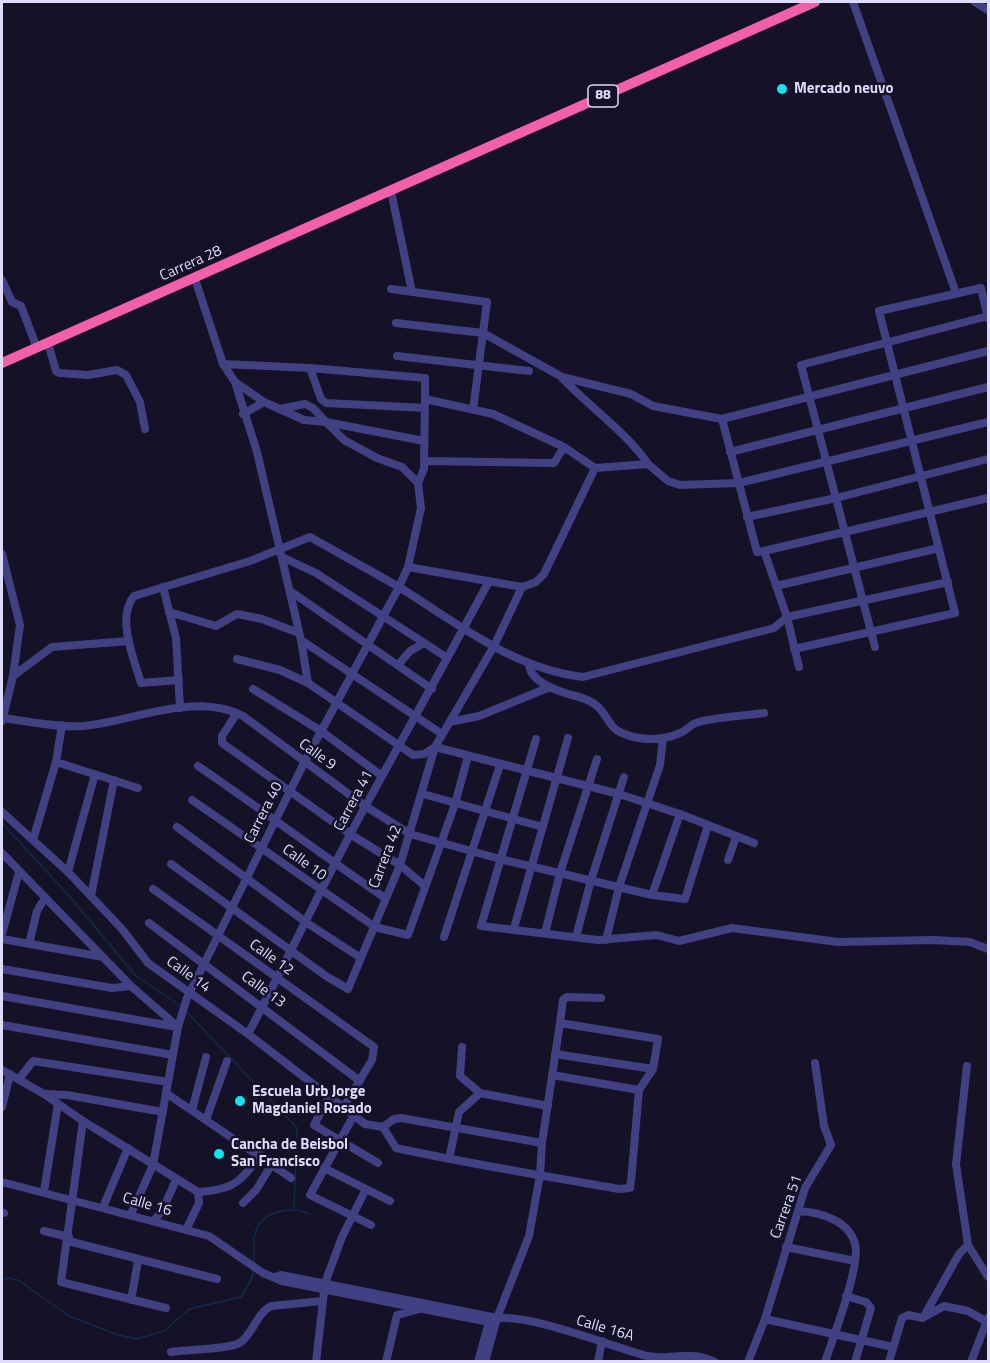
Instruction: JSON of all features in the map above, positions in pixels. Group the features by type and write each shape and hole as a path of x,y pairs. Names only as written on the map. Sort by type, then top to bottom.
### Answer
{"highway":[{"name":"88","path":"391,191 815,2"},
{"name":"Carrera 28","path":"2,363 391,191"}],"street":[{"path":"853,2 956,292"},
{"path":"975,2 988,10"},
{"path":"391,191 412,292"},
{"path":"195,279 223,364 235,382 243,414 257,452 259,472 290,591 308,683"},
{"path":"2,280 12,302 21,306 37,348"},
{"path":"794,649 871,633 955,613 896,375 887,343 879,311 981,288 988,317 887,343 801,365 862,601 871,633 875,647"},
{"path":"391,289 487,302 473,410"},
{"path":"396,323 483,333 562,377 631,394 653,406 722,419 988,351"},
{"path":"48,343 56,371 59,373 88,375 117,370 126,375 140,402 145,429"},
{"path":"397,356 529,371"},
{"path":"223,364 310,368 425,378 425,399 492,414 564,447 595,468 648,464"},
{"path":"310,368 321,399 326,403 425,408"},
{"path":"562,377 591,408 638,449 648,464 668,481 680,485 739,483 988,422"},
{"path":"235,382 264,402 304,420 326,422 424,441"},
{"path":"730,452 988,387"},
{"name":"Carrera 40","path":"131,1214 153,1165 178,1027 188,995 304,763 337,705 408,567 421,508 418,483 424,469 425,399"},
{"path":"243,414 264,402"},
{"path":"279,409 305,404 313,408 344,440 377,458 402,467 418,483"},
{"path":"722,419 757,552 988,498"},
{"path":"424,461 554,464 564,447"},
{"path":"747,517 836,498 988,459"},
{"path":"408,567 488,583 522,587 536,582 544,574 595,468"},
{"path":"179,680 143,684 129,641 127,609 134,596 250,561 310,537 399,587 463,630 529,664 565,675 583,677 774,628 787,617 948,582"},
{"path":"776,586 939,548"},
{"path":"764,551 787,617 799,667"},
{"path":"2,554 20,625 13,676 2,719 83,726 180,708 223,709 240,715 222,736 222,743 290,793 400,865 425,886 455,804 468,756"},
{"path":"282,557 316,573 446,657"},
{"name":"Carrera 41","path":"248,1035 350,834 432,689 446,657 488,583"},
{"path":"163,586 176,638 180,708"},
{"name":"Carrera 42","path":"292,951 348,988 400,865 423,794 435,747 494,646 522,587"},
{"path":"290,591 399,664 432,689"},
{"path":"169,612 216,626 237,614 262,618 300,636 442,734"},
{"path":"13,676 52,647 129,641"},
{"path":"399,664 410,651 424,643"},
{"path":"237,660 280,670 308,683 337,705 416,756 435,747 528,772 590,785 649,803 754,843"},
{"path":"529,664 532,674 550,687 556,691 581,697 603,708 611,725 619,732 635,738 663,738 681,733 695,723 764,713"},
{"path":"450,722 479,716 550,687"},
{"path":"253,689 321,731 382,776"},
{"name":"Calle 9","path":"240,715 365,806 410,834 471,852 652,895 685,899 708,825"},
{"path":"33,840 56,762 62,725"},
{"path":"514,928 568,738"},
{"path":"606,940 619,887 660,765 663,738"},
{"path":"536,740 481,926 606,940 657,935 689,940 732,928 838,942 933,940 970,942 988,949"},
{"path":"545,933 560,873 597,759"},
{"path":"56,762 138,788"},
{"path":"444,937 500,765"},
{"path":"198,766 277,819 336,865 385,898"},
{"path":"68,872 95,774"},
{"path":"576,937 591,880 624,777"},
{"path":"91,896 114,780"},
{"path":"423,794 543,827"},
{"name":"Calle 10","path":"192,800 375,927 408,935 425,886"},
{"name":"Calle 14","path":"2,812 68,872 122,929 148,963 188,995 248,1035 365,1124 383,1127"},
{"path":"652,895 680,814"},
{"path":"177,827 307,922 361,958"},
{"path":"728,860 736,837"},
{"path":"2,854 131,986 178,1027"},
{"path":"171,864 292,951"},
{"path":"2,934 19,872"},
{"name":"Calle 12","path":"153,889 276,980 374,1047 372,1060 360,1081"},
{"path":"29,944 37,911 45,898"},
{"name":"Calle 13","path":"149,923 360,1081"},
{"path":"2,939 103,957"},
{"path":"2,969 103,986 131,986"},
{"path":"2,996 178,1027"},
{"path":"484,1362 497,1318 530,1236 562,1004 567,997 601,998"},
{"path":"542,1143 401,1118 394,1119 383,1127 390,1134 393,1147 619,1189 630,1188 639,1090 653,1069 658,1039 560,1023"},
{"path":"2,1025 173,1055"},
{"path":"462,1047 460,1076 480,1093 548,1106"},
{"path":"555,1053 653,1069"},
{"path":"192,1110 206,1057"},
{"path":"19,1079 33,1060 168,1082"},
{"path":"206,1120 227,1061"},
{"name":"Carrera 51","path":"748,1362 765,1319 808,1182 831,1145 824,1126 815,1064"},
{"path":"967,1066 956,1164 968,1245 988,1277"},
{"path":"2,1070 45,1094 83,1121 198,1192 214,1191 242,1180 260,1155"},
{"path":"2,1107 10,1074"},
{"path":"552,1075 639,1090"},
{"path":"343,1108 360,1081"},
{"path":"449,1159 454,1127 462,1106 480,1093"},
{"path":"45,1094 67,1095 162,1112"},
{"path":"166,1094 291,1178"},
{"path":"328,1097 314,1125 378,1163"},
{"path":"44,1191 58,1104"},
{"path":"354,1115 310,1195 371,1225"},
{"path":"83,1121 69,1239 61,1282 166,1308"},
{"path":"103,1207 128,1148"},
{"path":"243,1203 256,1190 272,1164"},
{"path":"324,1168 390,1201"},
{"path":"154,1221 163,1209 176,1180"},
{"name":"Calle 16","path":"2,1182 73,1198 221,1242 263,1273 275,1277 281,1275 324,1286 497,1318"},
{"path":"316,1362 324,1286 352,1216 366,1189"},
{"path":"186,1230 199,1203 198,1192"},
{"path":"798,1211 830,1217 845,1227 855,1242 855,1261 825,1362"},
{"path":"44,1231 138,1261 217,1279"},
{"path":"923,1318 959,1254 968,1245"},
{"path":"786,1247 855,1261"},
{"path":"131,1300 138,1261"},
{"path":"846,1296 866,1302 871,1308 855,1362"},
{"path":"171,1352 236,1346 247,1336 264,1310 271,1305 322,1301"},
{"path":"386,1362 397,1315 422,1305"},
{"name":"Calle 16","path":"422,1305 489,1322"},
{"path":"889,1362 902,1318 908,1315 923,1318 944,1306 968,1311 988,1320 971,1362"},
{"path":"478,1362 489,1322 497,1318"},
{"name":"Calle 16A","path":"497,1318 514,1319 602,1341 648,1356 684,1354 715,1362"},
{"path":"765,1319 833,1336 862,1339 893,1347"},
{"path":"598,1362 602,1341"}],"waterway":[{"path":"2,823 71,898 135,975 181,1006"},
{"path":"186,1011 297,1128 294,1208"},
{"path":"254,1262 255,1234 263,1220 286,1210 310,1214"},
{"path":"2,1281 7,1278 18,1280 69,1316 118,1335 137,1339 164,1331 189,1309 241,1297 254,1270"}],"place":[{"name":"Mercado neuvo","path":"782,89"},
{"name":"Escuela Urb Jorge Magdaniel Rosado","path":"240,1101"},
{"name":"Cancha de Beisbol San Francisco","path":"219,1154"}]}
